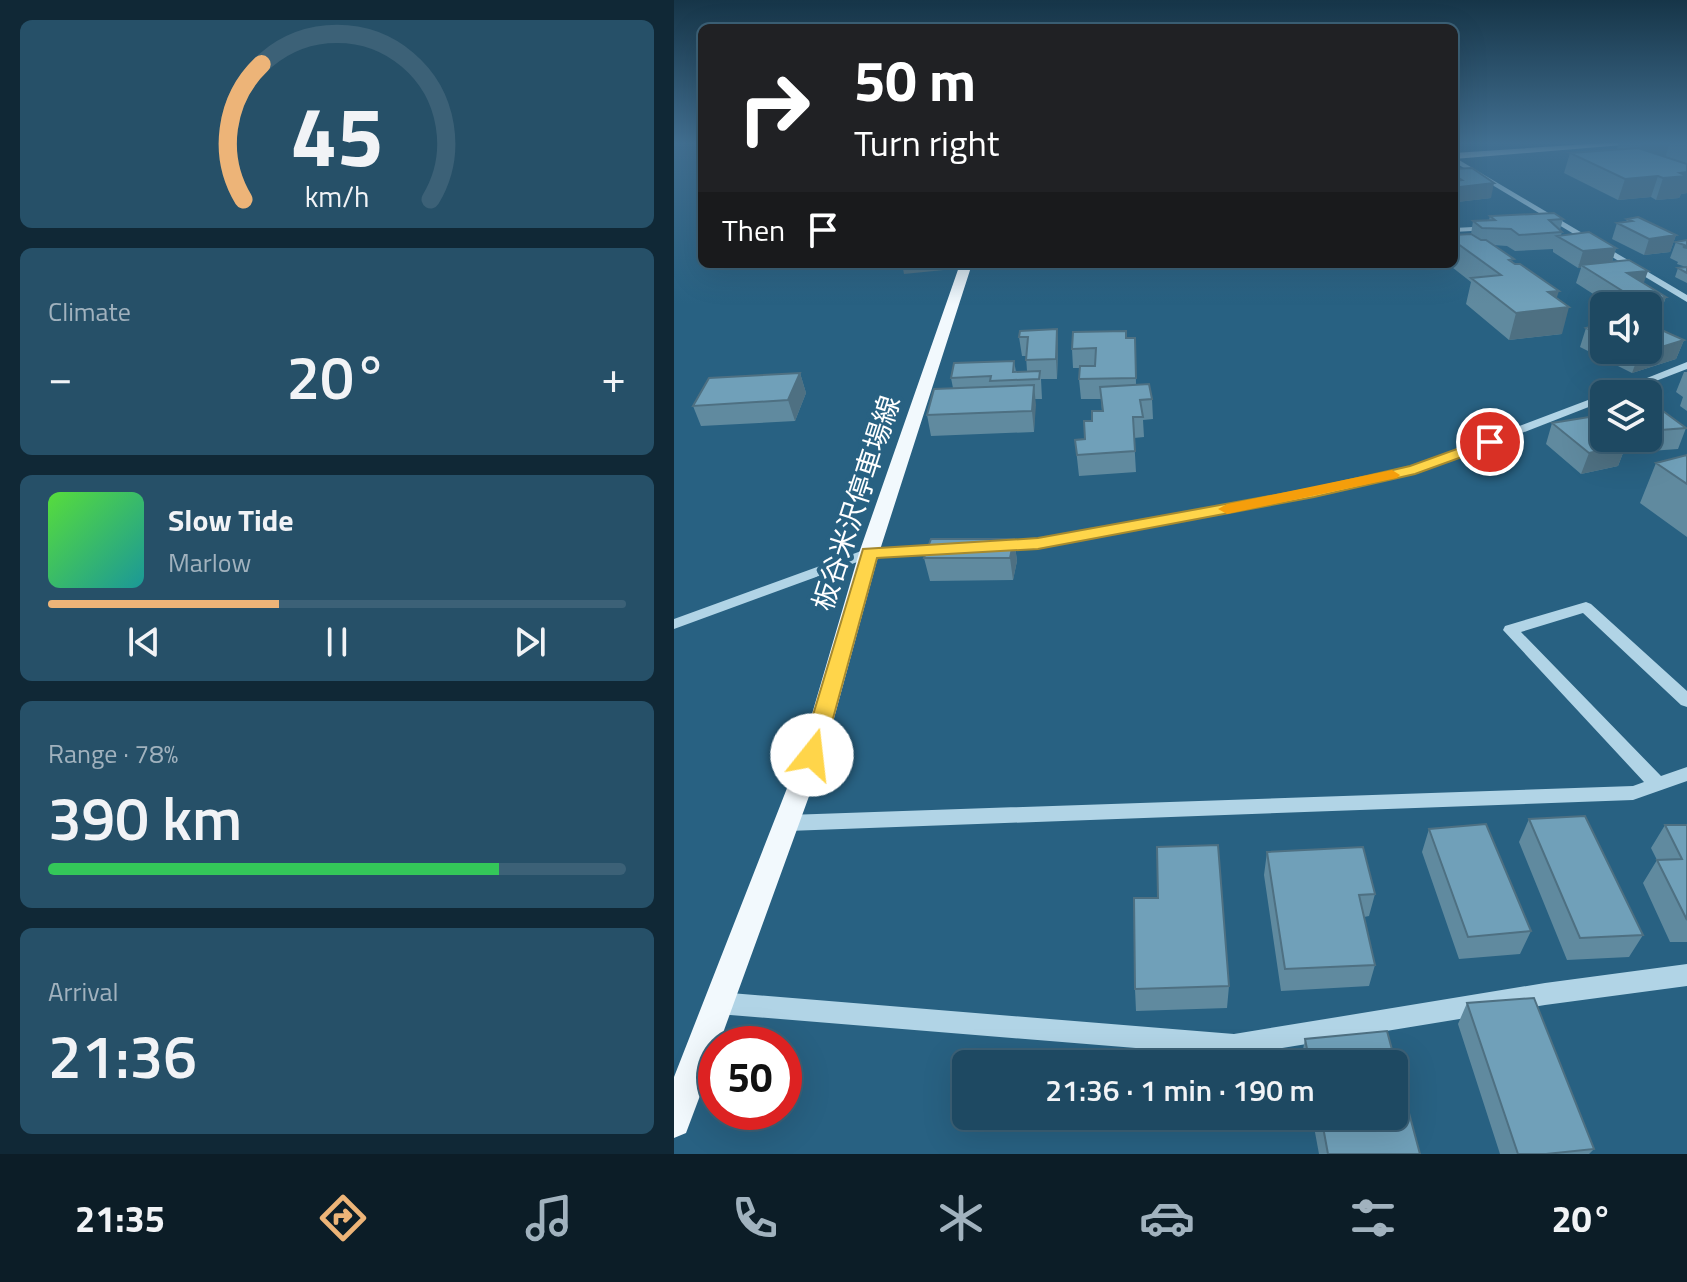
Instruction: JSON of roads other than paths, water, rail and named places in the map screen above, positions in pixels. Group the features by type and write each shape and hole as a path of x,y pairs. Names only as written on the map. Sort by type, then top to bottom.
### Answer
{"main road":[{"name":"板谷米沢停車場線","path":"674,1121 812,755 869,553 965,268"}],"street":[{"path":"1515,196 1687,299"},
{"path":"1546,225 1561,224"},
{"path":"1458,230 1500,228"},
{"path":"1648,380 1687,365"},
{"path":"979,547 1038,544 1314,493 1415,470 1590,402"},
{"path":"674,624 869,553 963,548"},
{"path":"1658,785 1510,630 1586,607 1687,701"},
{"path":"788,823 1633,793 1687,774"},
{"path":"718,1003 1234,1045 1530,996 1687,975"}]}
